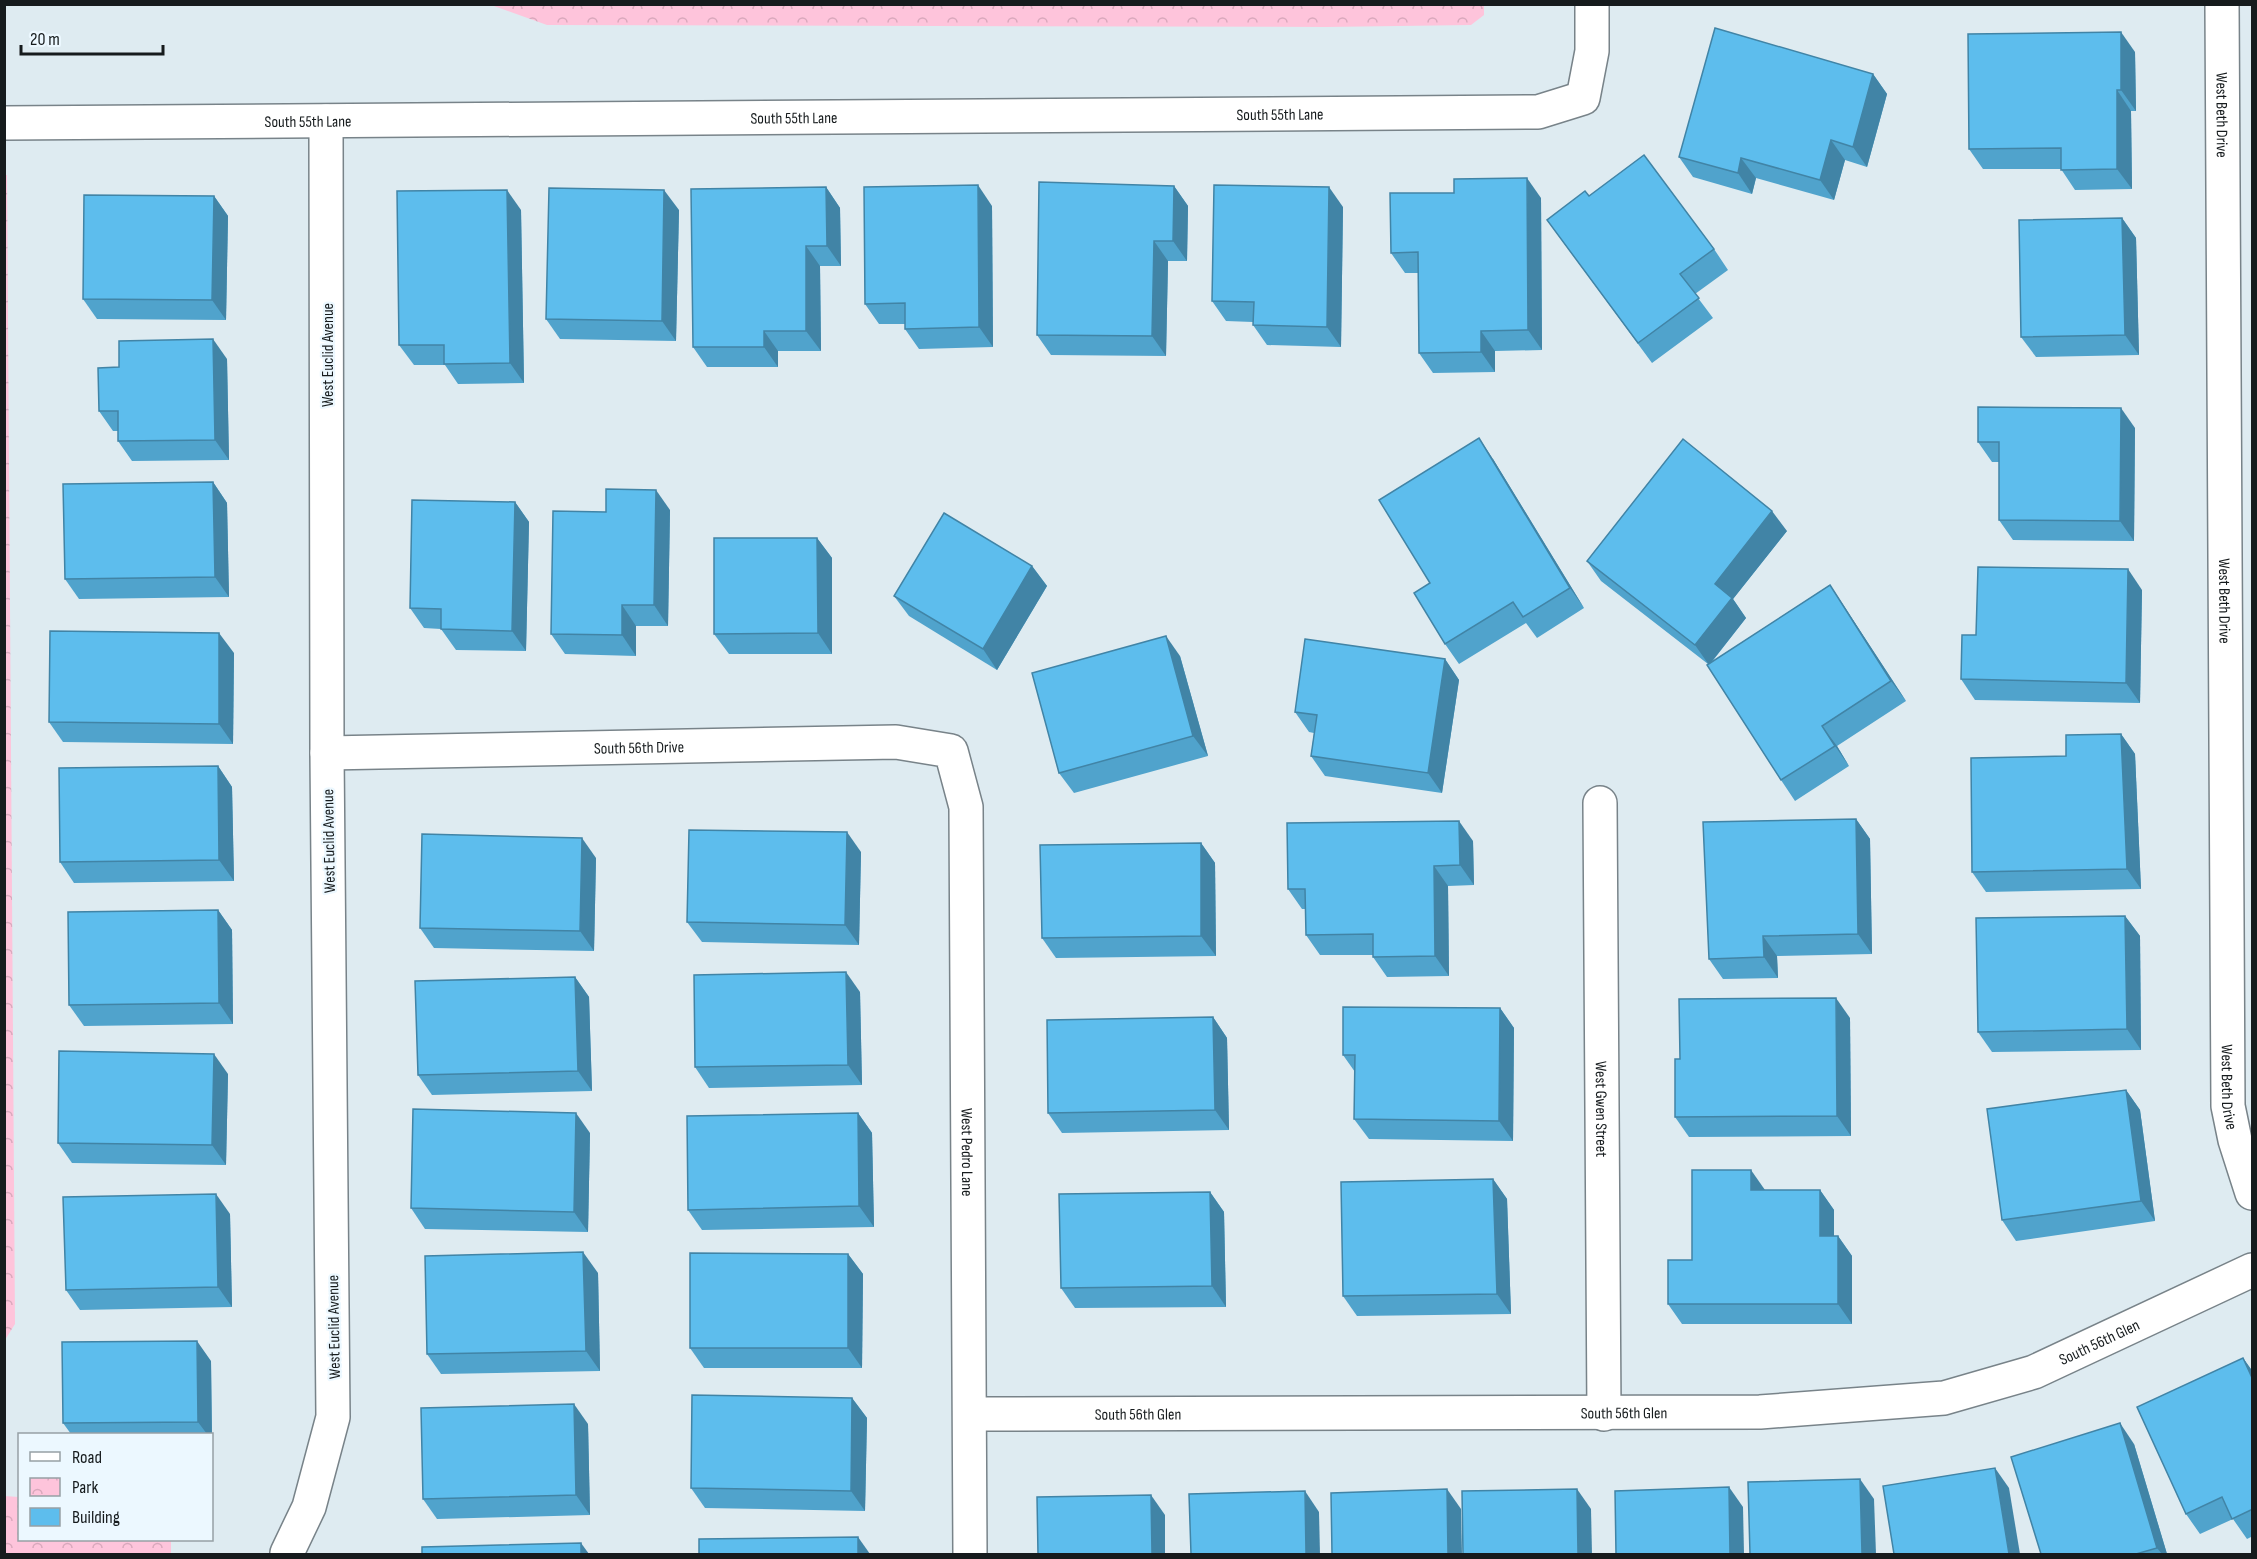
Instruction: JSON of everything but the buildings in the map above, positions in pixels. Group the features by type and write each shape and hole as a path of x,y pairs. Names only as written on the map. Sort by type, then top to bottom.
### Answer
{"street":[{"name":"South 55th Lane","path":"4,123 1538,112 1583,98 1592,51 1592,4"},
{"name":"West Beth Drive","path":"2222,4 2239,433 2228,1106 2235,1140 2253,1193"},
{"name":"West Euclid Avenue","path":"287,1553 309,1507 333,1417 327,753 326,120"},
{"name":"South 56th Drive","path":"327,753 896,742 951,751"},
{"name":"West Pedro Lane","path":"951,751 966,807 970,1554"},
{"name":"West Gwen Street","path":"1600,803 1604,1414"},
{"name":"South 56th Glen","path":"970,1414 1760,1412 1944,1398 2034,1372 2253,1270"}],"green space":[{"path":"491,5 1484,5 1484,15 1471,25 1326,27 547,25"},
{"path":"5,175 7,175 15,1324 5,1340"},
{"path":"4,1496 18,1497 18,1541 171,1541 171,1554 5,1554"}]}
